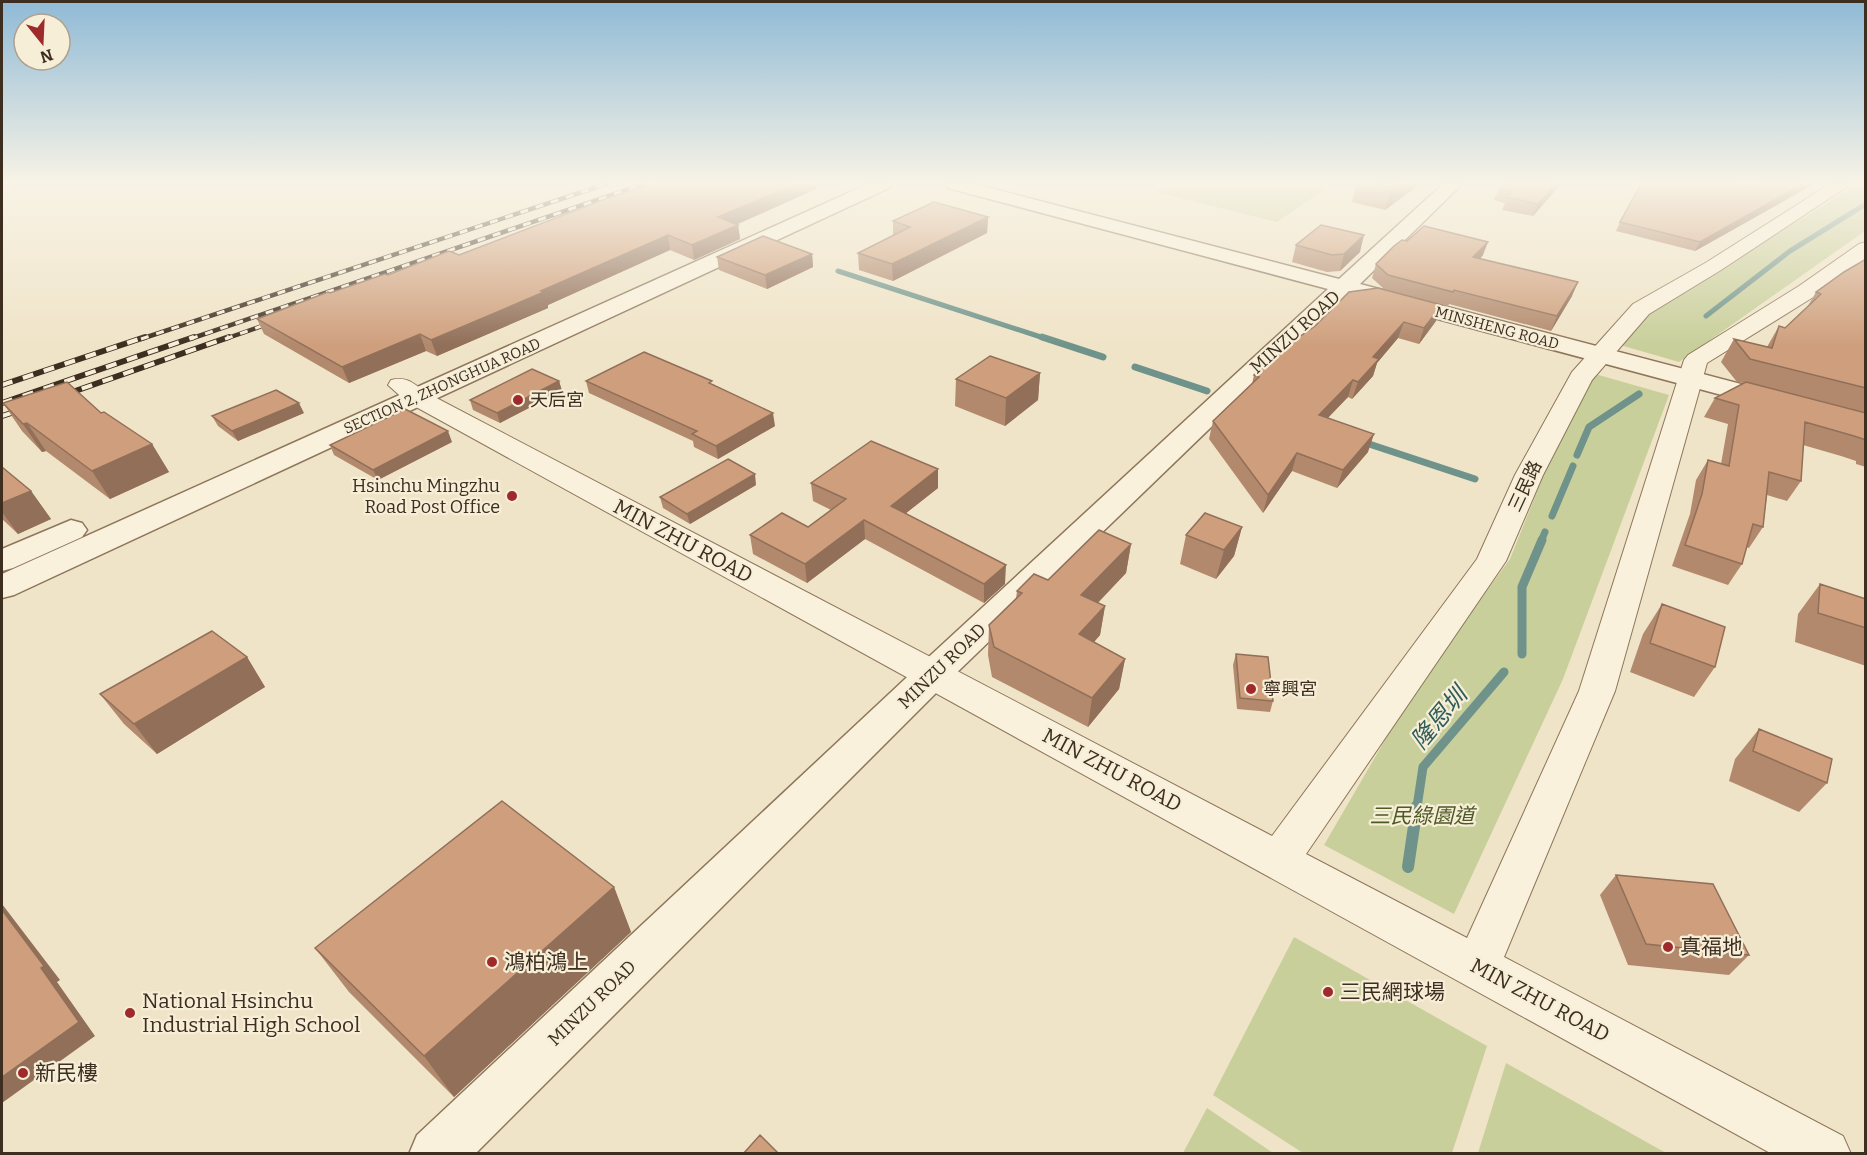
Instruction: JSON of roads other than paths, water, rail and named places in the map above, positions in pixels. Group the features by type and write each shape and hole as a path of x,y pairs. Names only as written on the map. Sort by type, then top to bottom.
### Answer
{"street":[{"name":"SECTION 2, ZHONGHUA ROAD","path":"2,587 408,391 736,238"},
{"name":"SECTION 2, ZHONGHUA ROAD","path":"2,561 408,391 759,238"},
{"name":"MINSHENG ROAD","path":"1159,238 1799,408"},
{"name":"MINZU ROAD","path":"436,1154 933,674 1188,432 1345,287 1394,238"},
{"name":"三民路","path":"1279,860 1491,561 1529,475 1581,377 1641,309 1758,238"},
{"path":"1478,967 1597,691 1696,360 1807,291 1866,248"},
{"name":"MIN ZHU ROAD","path":"408,391 1825,1154"}],"waterway":[{"name":"隆恩圳","path":"1706,316 1790,251 1811,238"},
{"path":"838,271 1047,339"},
{"path":"1042,337 1103,357"},
{"path":"1135,367 1207,391"},
{"name":"隆恩圳","path":"1577,455 1589,427 1639,394"},
{"path":"1360,441 1475,479"},
{"name":"隆恩圳","path":"1552,516 1573,466"},
{"name":"隆恩圳","path":"1541,541 1545,532"},
{"name":"隆恩圳","path":"1522,654 1522,587 1542,540"},
{"name":"隆恩圳","path":"1417,807 1423,767 1504,672"},
{"name":"隆恩圳","path":"1408,867 1417,806"}],"railway":[{"path":"141,339 444,238"},
{"path":"190,339 486,238"},
{"path":"225,339 276,321"},
{"path":"2,385 145,337"},
{"path":"2,403 194,337"},
{"path":"61,396 229,337"},
{"path":"2,416 27,408"}],"place":[{"name":"天后宮","path":"518,400"},
{"name":"Hsinchu Mingzhu Road Post Office","path":"512,496"},
{"name":"寧興宮","path":"1251,689"},
{"name":"真福地","path":"1668,947"},
{"name":"鴻柏鴻上","path":"492,962"},
{"name":"三民網球場","path":"1328,992"},
{"name":"National Hsinchu Industrial High School","path":"130,1013"},
{"name":"新民樓","path":"23,1073"}],"park label":[{"name":"三民綠園道","path":"1422,816"}]}
